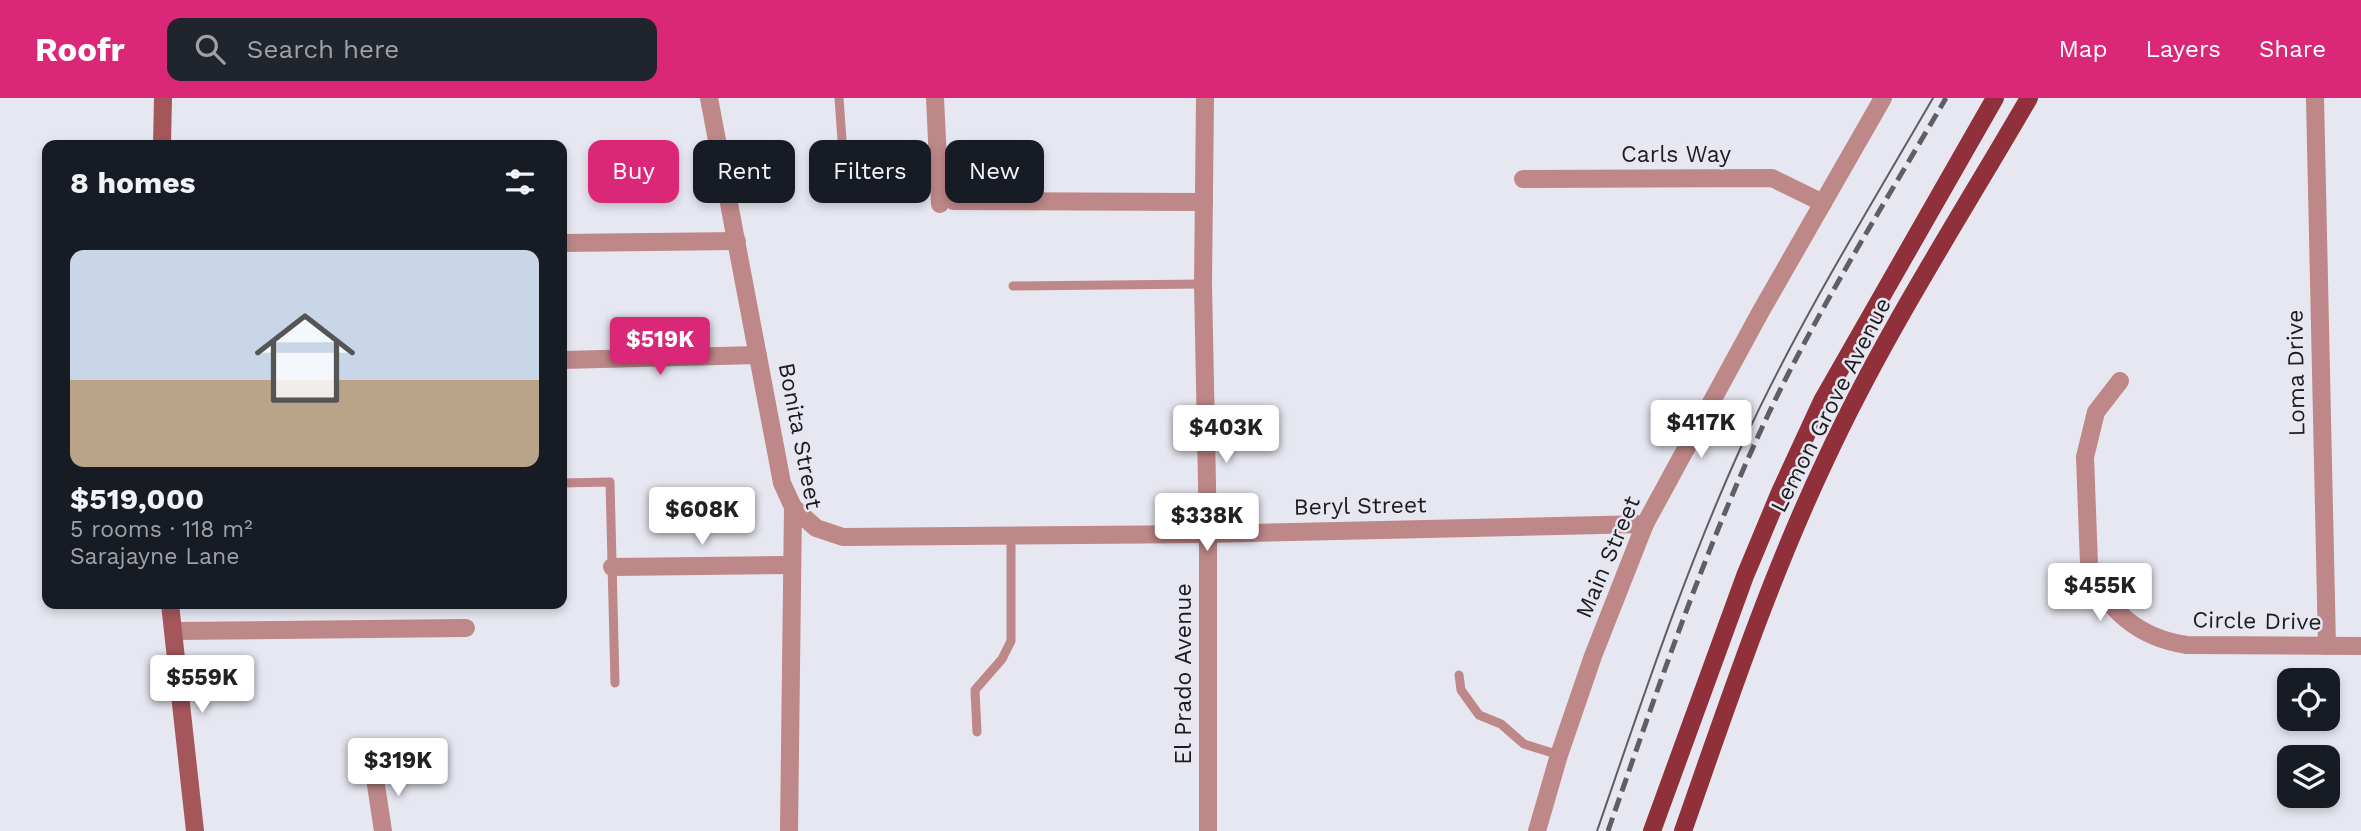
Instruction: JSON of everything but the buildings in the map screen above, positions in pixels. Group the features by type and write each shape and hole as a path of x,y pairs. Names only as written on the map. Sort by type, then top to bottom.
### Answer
{"main road":[{"name":"Lemon Grove Avenue","path":"1652,831 1745,576 1822,401 1995,98"},
{"name":"Lemon Grove Avenue","path":"1683,831 1781,563 1826,458 1888,340 2029,98"},
{"path":"1685,738 1713,746"}],"street":[{"path":"162,140 163,98"},
{"name":"Bonita Street","path":"709,98 782,483 793,507 789,831"},
{"path":"935,98 946,203 1204,202"},
{"name":"El Prado Avenue","path":"1205,98 1203,284 1208,534 1208,831"},
{"name":"Main Street","path":"1537,831 1559,755 1593,656 1645,524 1761,311 1883,98"},
{"name":"Loma Drive","path":"2315,98 2327,646"},
{"name":"Carls Way","path":"1523,179 1772,178 1823,203"},
{"path":"567,243 737,241"},
{"path":"567,360 758,355"},
{"name":"Circle Drive","path":"2120,381 2096,412 2085,457 2089,564 2097,585 2109,604 2130,624 2157,639 2172,643 2361,646"},
{"name":"Beryl Street","path":"793,507 816,528 843,537 1208,534 1645,524"},
{"path":"612,567 792,565"},
{"path":"171,609 195,831"},
{"path":"174,631 466,628"},
{"path":"374,772 383,831"}],"lane":[{"path":"839,98 843,140"},
{"path":"1013,286 1203,284"},
{"path":"567,483 610,482 615,683"},
{"path":"976,732 975,690 1002,659 1011,641 1011,535"},
{"path":"1460,675 1461,690 1479,715 1501,724 1524,744 1559,755"}],"tram line":[{"path":"1597,831 1683,588 1742,445 1809,313 1933,98"}],"railway":[{"path":"1608,831 1702,570 1767,417 1830,295 1946,98"}]}
